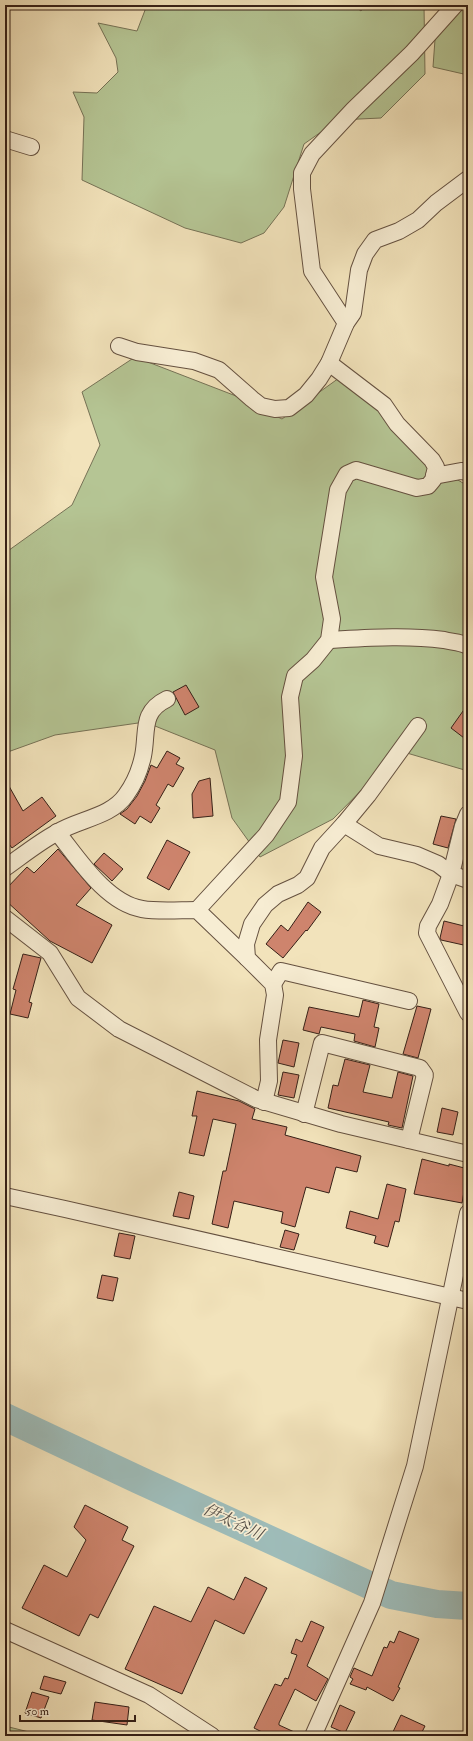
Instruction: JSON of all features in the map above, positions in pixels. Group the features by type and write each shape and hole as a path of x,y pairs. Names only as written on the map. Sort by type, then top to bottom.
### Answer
{"street":[{"path":"346,323 312,271 302,189 302,173 312,154 354,109 412,54 455,5"},
{"path":"5,139 31,148"},
{"path":"119,346 138,352 194,361 219,370 261,406 275,409 289,408 306,395 319,379 329,363 346,323 353,313 359,270 365,254 376,240 399,231 418,220 436,203 468,179"},
{"path":"197,910 266,835 288,802 294,756 290,698 295,676 313,660 329,640 332,619 324,577 338,490 348,474 356,470 417,488 428,486 433,480 434,476 436,467 432,460 397,424 384,405 329,363"},
{"path":"434,476 461,471 468,472"},
{"path":"329,640 402,636 443,640 468,646"},
{"path":"5,868 56,832 108,812 126,796 136,779 143,756 145,722 158,703 167,699"},
{"path":"247,958 246,944 252,924 265,905 278,894 298,885 307,878 322,848 368,795 418,726"},
{"path":"468,814 463,826 451,874 440,904 428,926 427,933 468,1013"},
{"path":"344,824 379,846 417,855 438,864 451,874 468,880"},
{"path":"56,832 98,883 118,899 141,909 197,910 273,984 275,995 268,1040 269,1081 264,1102"},
{"path":"5,918 50,953 78,998 108,1022 249,1095 264,1102 304,1114 468,1154"},
{"path":"273,984 281,971 409,1001"},
{"path":"304,1114 322,1043 420,1068 425,1075 409,1140"},
{"path":"5,1196 65,1208 468,1301"},
{"path":"313,1736 372,1603 383,1572 415,1466 468,1213"},
{"path":"5,1630 149,1695 212,1736"}],"green space":[{"path":"147,5 353,5 361,11 365,5 424,5 425,74 381,118 338,120 304,144 284,207 264,233 241,243 185,228 82,180 84,117 73,92 97,93 118,72 116,58 98,23 137,31"},
{"path":"462,5 468,5 468,75 433,67 436,26"},
{"path":"135,357 236,396 282,419 346,373 436,467 468,486 468,771 400,751 333,819 260,857 232,818 215,750 145,722 55,735 5,753 5,553 72,505 100,445 82,392"},
{"path":"5,1726 45,1736 5,1736"}],"building":[{"path":"186,685 199,707 185,715 173,692"},
{"path":"468,704 468,741 451,728"},
{"path":"167,751 180,758 176,764 184,768 173,787 168,784 156,805 160,808 151,823 140,816 135,824 120,814 127,809 137,796 151,765 157,768"},
{"path":"210,778 213,816 193,818 192,794 199,781"},
{"path":"5,779 23,811 42,797 56,816 12,848 5,839"},
{"path":"441,816 456,819 448,848 433,844"},
{"path":"167,840 190,852 169,890 147,878"},
{"path":"58,849 91,888 76,905 112,925 92,963 50,941 5,900 5,890 27,867 34,873"},
{"path":"104,853 123,869 112,881 94,864"},
{"path":"308,902 321,912 307,931 306,930 283,958 266,944 281,925 288,931"},
{"path":"444,921 468,927 468,946 441,940 440,938"},
{"path":"23,954 41,958 29,1002 32,1003 28,1018 10,1014 16,990 13,989"},
{"path":"363,1000 379,1004 374,1027 379,1028 375,1047 354,1041 355,1034 321,1027 319,1034 303,1030 309,1007 359,1017"},
{"path":"417,1006 431,1009 418,1058 403,1054"},
{"path":"283,1040 299,1043 294,1067 278,1063"},
{"path":"345,1059 370,1065 363,1092 392,1098 398,1072 413,1076 402,1128 388,1125 389,1122 328,1108 333,1085 338,1086"},
{"path":"283,1072 299,1075 294,1098 278,1095"},
{"path":"197,1091 239,1101 255,1109 252,1119 287,1127 285,1135 361,1156 357,1172 336,1167 329,1193 306,1187 295,1227 281,1223 283,1212 234,1201 228,1228 212,1224 223,1171 226,1171 236,1124 213,1119 204,1156 189,1153 197,1116 192,1116"},
{"path":"442,1108 458,1112 453,1135 437,1132"},
{"path":"422,1159 468,1169 462,1203 414,1194"},
{"path":"387,1184 406,1189 399,1222 395,1221 388,1247 374,1243 376,1236 346,1228 350,1211 378,1219"},
{"path":"179,1192 194,1196 189,1219 173,1216"},
{"path":"285,1230 299,1234 294,1250 280,1247"},
{"path":"119,1233 135,1236 130,1259 114,1256"},
{"path":"102,1275 118,1278 113,1301 97,1298"},
{"path":"85,1505 128,1527 122,1540 134,1546 98,1618 90,1614 79,1636 22,1608 44,1565 67,1577 86,1540 74,1527"},
{"path":"245,1577 267,1588 244,1634 215,1620 182,1694 125,1669 154,1606 191,1622 208,1587 234,1600"},
{"path":"311,1621 324,1627 307,1666 328,1679 316,1701 295,1689 279,1723 279,1725 303,1736 270,1736 254,1728 275,1684 281,1686 285,1678 288,1679 297,1655 291,1653 296,1639 302,1642"},
{"path":"399,1631 419,1639 398,1687 400,1688 393,1701 367,1687 366,1690 350,1684 353,1679 350,1677 354,1668 372,1676 384,1647 387,1648 390,1641 394,1643"},
{"path":"44,1676 66,1682 61,1694 40,1689"},
{"path":"32,1692 49,1697 41,1718 25,1713"},
{"path":"95,1702 129,1707 127,1725 92,1720"},
{"path":"340,1705 355,1712 345,1733 331,1727"},
{"path":"401,1715 425,1726 420,1736 391,1736"}],"waterway":[{"name":"伊太谷川","path":"5,1417 391,1595 437,1604 468,1606"}]}
